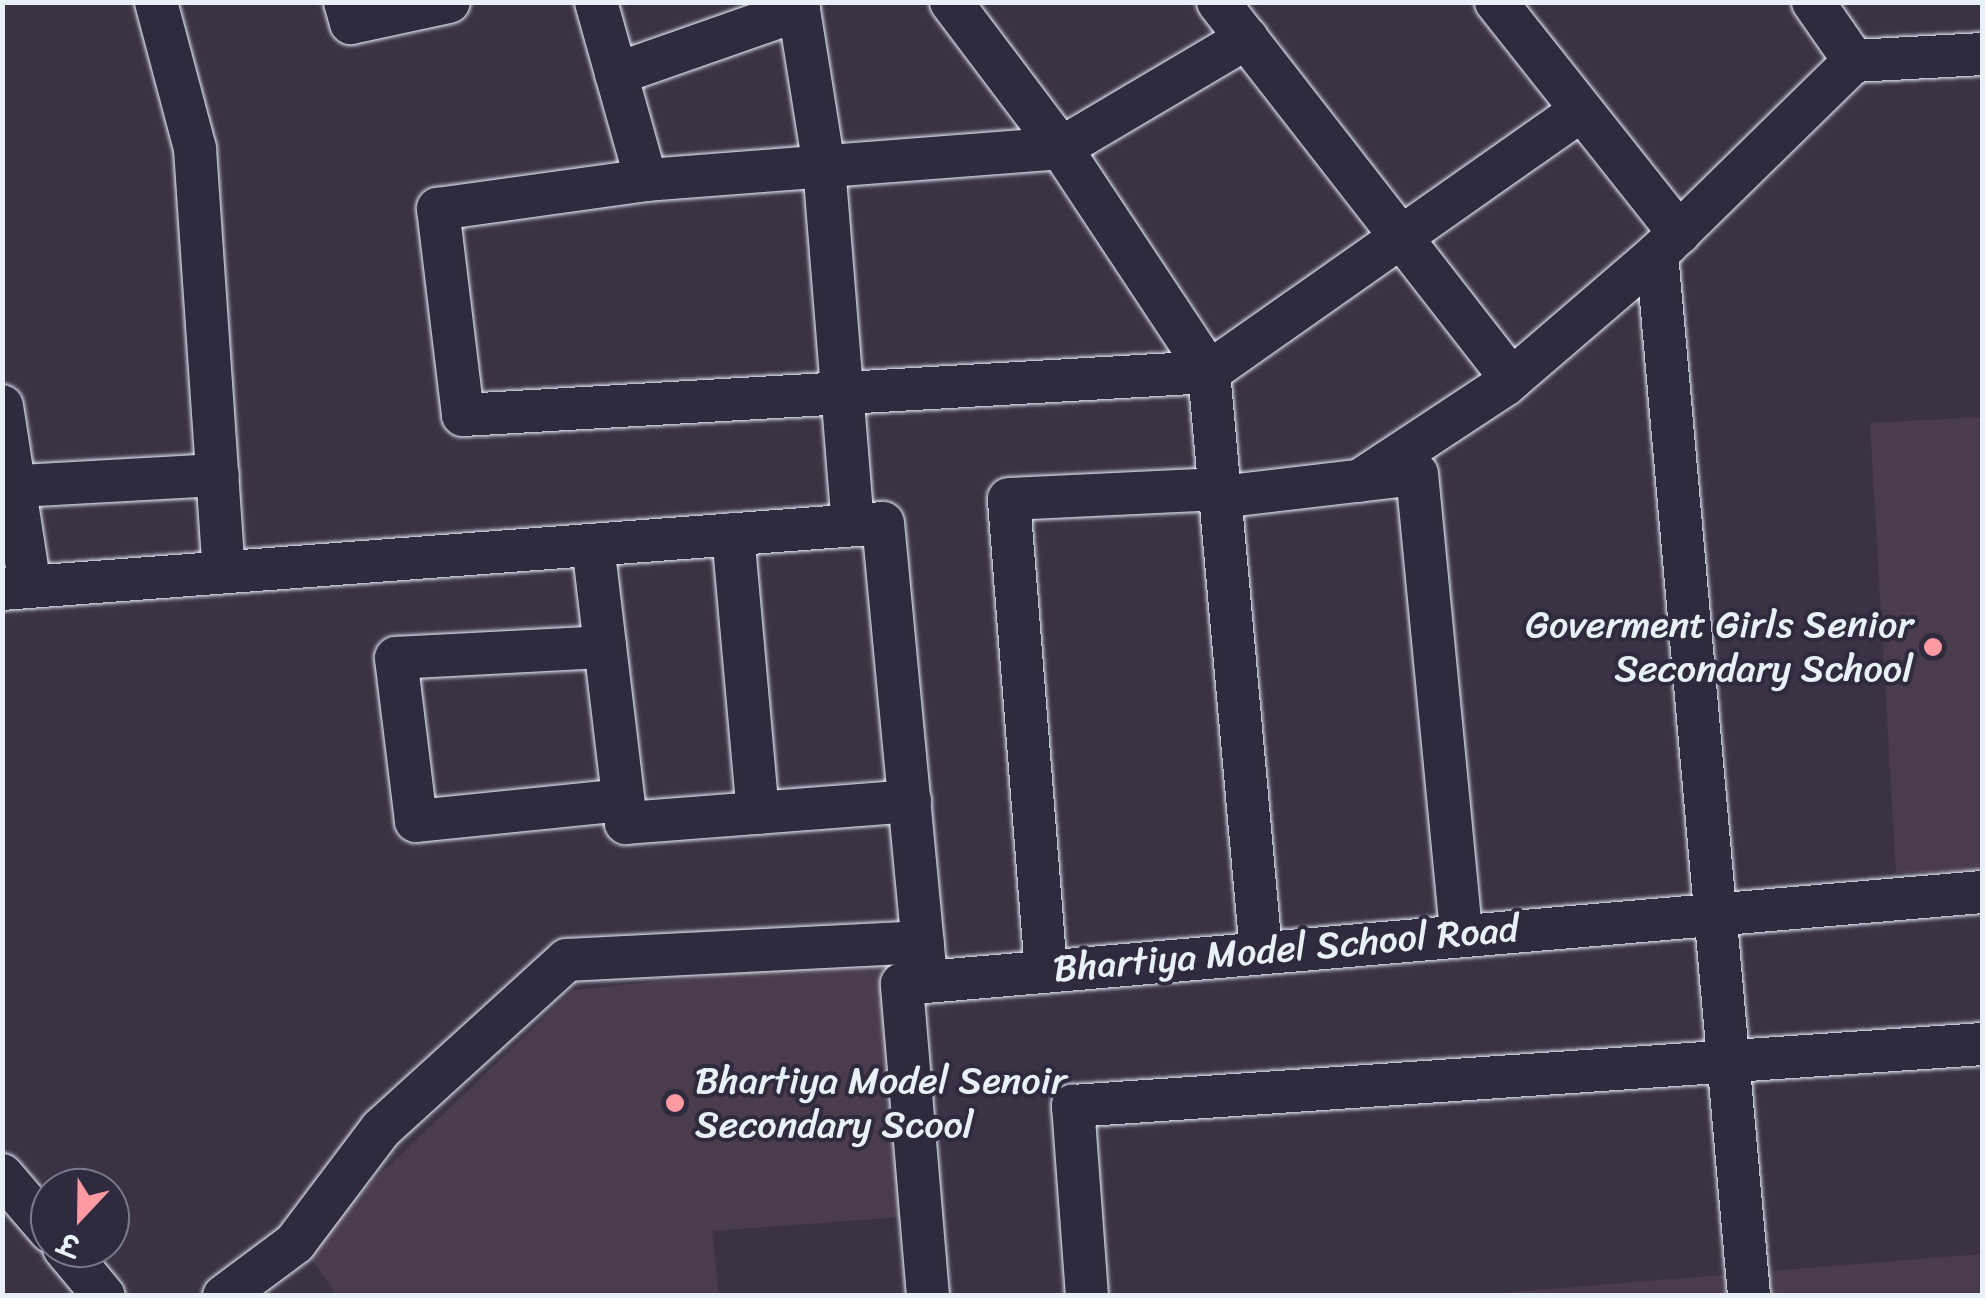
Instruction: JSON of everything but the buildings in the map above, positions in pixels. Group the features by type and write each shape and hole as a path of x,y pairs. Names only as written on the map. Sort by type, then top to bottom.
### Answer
{"street":[{"path":"156,2 195,150 224,572"},
{"path":"346,2 351,24 449,2"},
{"path":"596,2 646,180"},
{"path":"951,2 1061,148 1209,372 1261,952"},
{"path":"1218,2 1512,378"},
{"path":"1496,2 1580,111 1668,243 1749,1296"},
{"path":"1813,2 1854,61"},
{"path":"616,74 809,6 845,393 853,525"},
{"path":"1246,38 1061,148 646,180 438,209 463,415 1209,372 1580,111"},
{"path":"1358,481 1512,378 1668,243 1854,61 1981,46"},
{"path":"2,406 16,588 883,523 925,962 902,984 928,1296"},
{"path":"1046,971 1010,500 1220,493 1417,474 1461,934"},
{"path":"8,486 218,475"},
{"path":"733,534 758,813"},
{"path":"593,545 626,823 910,801"},
{"path":"605,647 396,658 416,821 623,800"},
{"name":"Bhartiya Model School Road","path":"224,1296 294,1243 382,1129 567,960 925,962 1046,971 1717,910 1982,892"},
{"path":"1087,1296 1073,1106 1730,1066 1982,1044"},
{"path":"2,1174 30,1207"},
{"path":"81,1268 104,1296"}],"shaded area":[{"name":"Goverment Girls Senior Secondary School","path":"1982,417 1982,870 1896,873 1870,423"},
{"name":"Bhartiya Model Senoir Secondary Scool","path":"886,958 902,1217 712,1231 719,1295 337,1295 303,1248 573,990"},
{"path":"1982,1254 1982,1295 1464,1296 1747,1273"}],"place":[{"name":"Goverment Girls Senior Secondary School","path":"1933,647"},
{"name":"Bhartiya Model Senoir Secondary Scool","path":"675,1103"}]}
